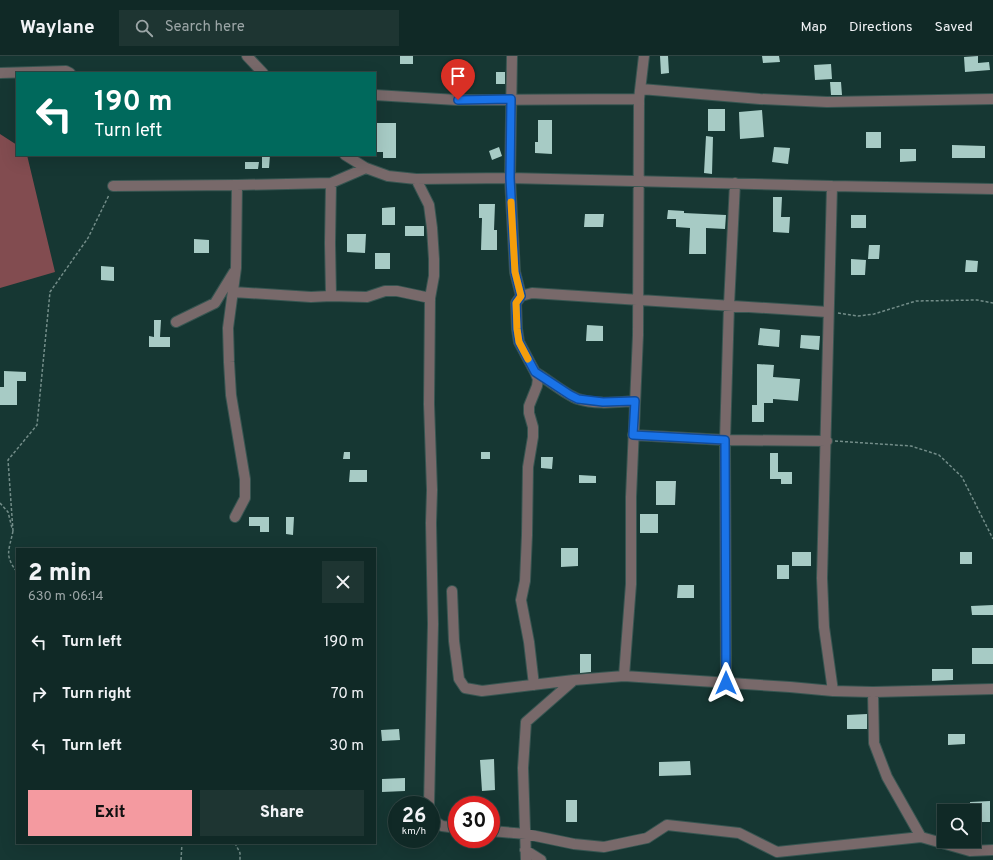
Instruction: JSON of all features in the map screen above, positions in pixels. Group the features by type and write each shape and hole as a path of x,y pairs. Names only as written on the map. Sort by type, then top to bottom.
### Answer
{"street":[{"path":"247,56 262,72"},
{"path":"512,56 510,178 515,272 521,296"},
{"path":"624,676 631,584 633,435 638,349 640,94 644,56"},
{"path":"33,72 68,72"},
{"path":"0,73 16,73"},
{"path":"376,95 458,100 640,94 827,102 993,99"},
{"path":"347,156 366,168 388,176 416,179 510,178 832,186 993,188"},
{"path":"113,186 330,183 366,168"},
{"path":"416,179 429,205 434,259 434,276 430,298 429,396 432,490 431,523 433,624 429,796"},
{"path":"330,183 331,296"},
{"path":"726,683 725,440 729,305 735,183"},
{"path":"235,517 245,498 245,479 231,395 228,328 236,268 237,185"},
{"path":"832,186 828,312 827,441 822,578 824,627 833,691"},
{"path":"176,322 215,303 236,268"},
{"path":"233,292 311,297 367,297 385,291 397,291 430,298"},
{"path":"534,685 529,642 521,600 527,542 528,467 533,437 533,427 529,413 529,406 537,386 538,379 519,342 516,303 521,296 532,293 828,312"},
{"path":"535,372 578,399 603,402 635,401"},
{"path":"633,435 725,440 827,441"},
{"path":"452,591 454,641 459,679 465,688 482,691 574,680 624,676 833,691 874,692 993,689"},
{"path":"541,860 526,855 523,768 526,722 574,680"},
{"path":"874,692 874,743 887,777 921,836"},
{"path":"500,832 526,834 574,844 604,847 647,838 668,825 738,833 777,852 921,836 970,851 993,850"}],"path":[{"path":"16,571 10,564 8,556 13,532 8,460 37,425 50,292 88,238 113,186"},
{"path":"828,312 858,316 874,314 916,301 977,300 993,303"},
{"path":"827,441 911,446 939,455 962,477 993,538"},
{"path":"0,503 8,512 13,532"},
{"path":"181,860 182,844"},
{"path":"236,844 240,853 240,860"}],"shaded area":[{"path":"0,134 16,144 16,156 27,156 55,272 0,288"}],"building":[{"path":"400,56 413,56 413,64 400,64"},
{"path":"660,56 668,56 669,73 661,74"},
{"path":"762,56 779,56 780,62 763,63"},
{"path":"978,56 978,63 989,62 990,70 965,72 964,57"},
{"path":"831,64 832,79 815,80 814,65"},
{"path":"496,72 505,72 505,84 496,84"},
{"path":"830,82 841,82 842,95 831,95"},
{"path":"708,109 725,109 725,131 708,131"},
{"path":"762,110 764,137 740,139 739,112"},
{"path":"538,120 552,120 552,154 535,153 535,142 538,142"},
{"path":"376,123 396,123 396,158 383,158 383,152 376,152"},
{"path":"866,132 881,132 881,148 866,148"},
{"path":"706,136 713,137 712,174 704,173"},
{"path":"952,145 985,146 985,158 952,158"},
{"path":"499,147 502,156 492,160 489,151"},
{"path":"774,147 790,148 788,164 772,162"},
{"path":"900,149 916,149 916,161 900,162"},
{"path":"262,156 270,156 269,168 262,168"},
{"path":"245,162 259,162 258,169 245,169"},
{"path":"773,197 782,197 781,217 790,217 789,233 773,232"},
{"path":"479,204 495,204 494,230 497,230 497,250 481,250 482,218 479,218"},
{"path":"395,207 395,225 382,225 382,208"},
{"path":"668,210 684,211 684,213 726,215 725,229 706,228 706,254 689,254 690,228 676,227 676,219 667,219"},
{"path":"585,214 604,214 603,227 584,227"},
{"path":"851,215 866,215 866,228 851,228"},
{"path":"405,226 424,226 424,236 405,236"},
{"path":"347,234 366,234 365,253 347,252"},
{"path":"194,239 209,240 209,253 194,253"},
{"path":"869,245 880,245 879,259 868,259"},
{"path":"375,253 390,253 390,269 375,269"},
{"path":"851,259 866,260 865,275 851,275"},
{"path":"966,260 978,261 977,272 965,272"},
{"path":"101,266 114,267 114,281 101,280"},
{"path":"154,320 161,320 160,337 170,337 170,347 149,347 149,336 154,337"},
{"path":"587,325 603,326 603,341 586,341"},
{"path":"760,328 780,330 779,347 758,345"},
{"path":"801,335 820,336 819,350 800,348"},
{"path":"757,364 774,365 773,377 800,379 798,401 773,399 773,403 764,403 764,422 752,422 752,405 757,405"},
{"path":"4,371 26,372 26,381 17,381 17,405 0,405 0,387 4,387"},
{"path":"344,452 350,452 350,459 343,459"},
{"path":"481,452 490,452 490,459 481,459"},
{"path":"770,453 778,453 778,472 792,472 792,484 781,484 781,479 770,479"},
{"path":"541,457 553,457 552,469 541,468"},
{"path":"350,470 367,470 367,482 349,482"},
{"path":"579,475 596,476 596,483 579,483"},
{"path":"656,481 676,481 675,505 656,505"},
{"path":"640,514 658,514 658,533 640,533"},
{"path":"249,517 269,517 269,532 260,532 260,526 249,526"},
{"path":"286,517 294,517 293,535 286,534"},
{"path":"561,548 578,548 578,566 561,567"},
{"path":"792,552 811,552 811,566 792,566"},
{"path":"960,552 972,552 972,564 960,564"},
{"path":"777,565 789,565 789,579 777,579"},
{"path":"678,585 694,585 694,598 677,598"},
{"path":"993,605 993,615 972,615 971,606"},
{"path":"972,648 993,648 993,664 972,664"},
{"path":"580,654 591,654 591,672 580,673"},
{"path":"932,669 953,669 953,680 932,681"},
{"path":"867,714 867,729 847,729 847,715"},
{"path":"399,729 400,740 382,741 381,730"},
{"path":"948,734 965,734 965,744 948,745"},
{"path":"494,759 495,790 482,791 480,760"},
{"path":"690,761 691,775 659,776 659,762"},
{"path":"405,778 405,791 382,792 382,779"},
{"path":"566,800 577,800 577,822 566,822"},
{"path":"990,801 990,822 981,822 981,804 970,804 970,802"}],"slow traffic":[{"path":"511,202 515,272 516,281 521,296 516,303 517,329 519,342 528,359"}],"route":[{"path":"458,100 511,99 510,178 515,272 516,281 521,296 516,303 517,329 519,342 535,372 578,399 603,402 635,401 633,435 725,440 726,683"}]}
